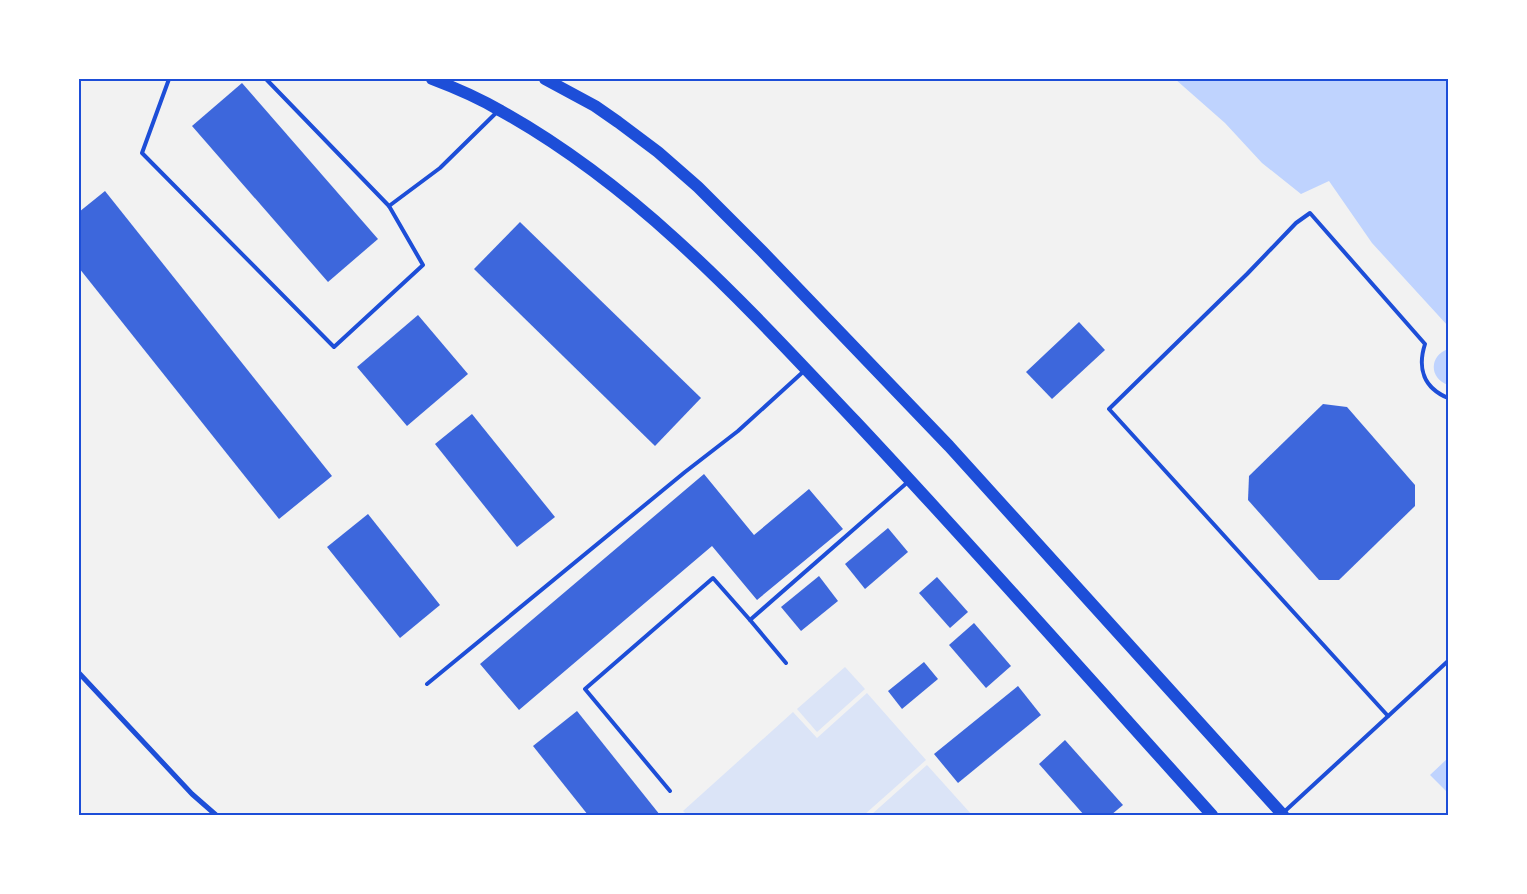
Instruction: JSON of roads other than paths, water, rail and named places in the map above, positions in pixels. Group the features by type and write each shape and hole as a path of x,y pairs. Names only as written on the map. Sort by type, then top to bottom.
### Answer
{"main road":[{"path":"432,79 500,110 544,136 586,165 666,229 731,291 910,480 1212,815"},
{"path":"545,79 595,106 658,152 698,187 949,446 1283,815"}],"street":[{"path":"79,673 192,794 216,815"}],"lane":[{"path":"169,79 142,153 334,348 423,265 388,206 266,79"},
{"path":"388,206 440,168 500,110"},
{"path":"1388,716 1109,409 1247,274 1296,223 1310,213 1424,344 1422,354 1423,374 1429,386 1437,393 1448,398"},
{"path":"427,684 685,472 738,431 806,370"},
{"path":"750,620 910,480"},
{"path":"670,791 584,689 713,578 786,662"},
{"path":"1283,815 1448,662"}],"water":[{"path":"1175,79 1448,79 1448,326 1372,243 1329,181 1301,194 1262,163 1225,123"},
{"path":"1448,349 1448,385 1437,377 1434,367 1437,357"},
{"path":"1448,758 1448,789 1446,791 1430,775"}]}
